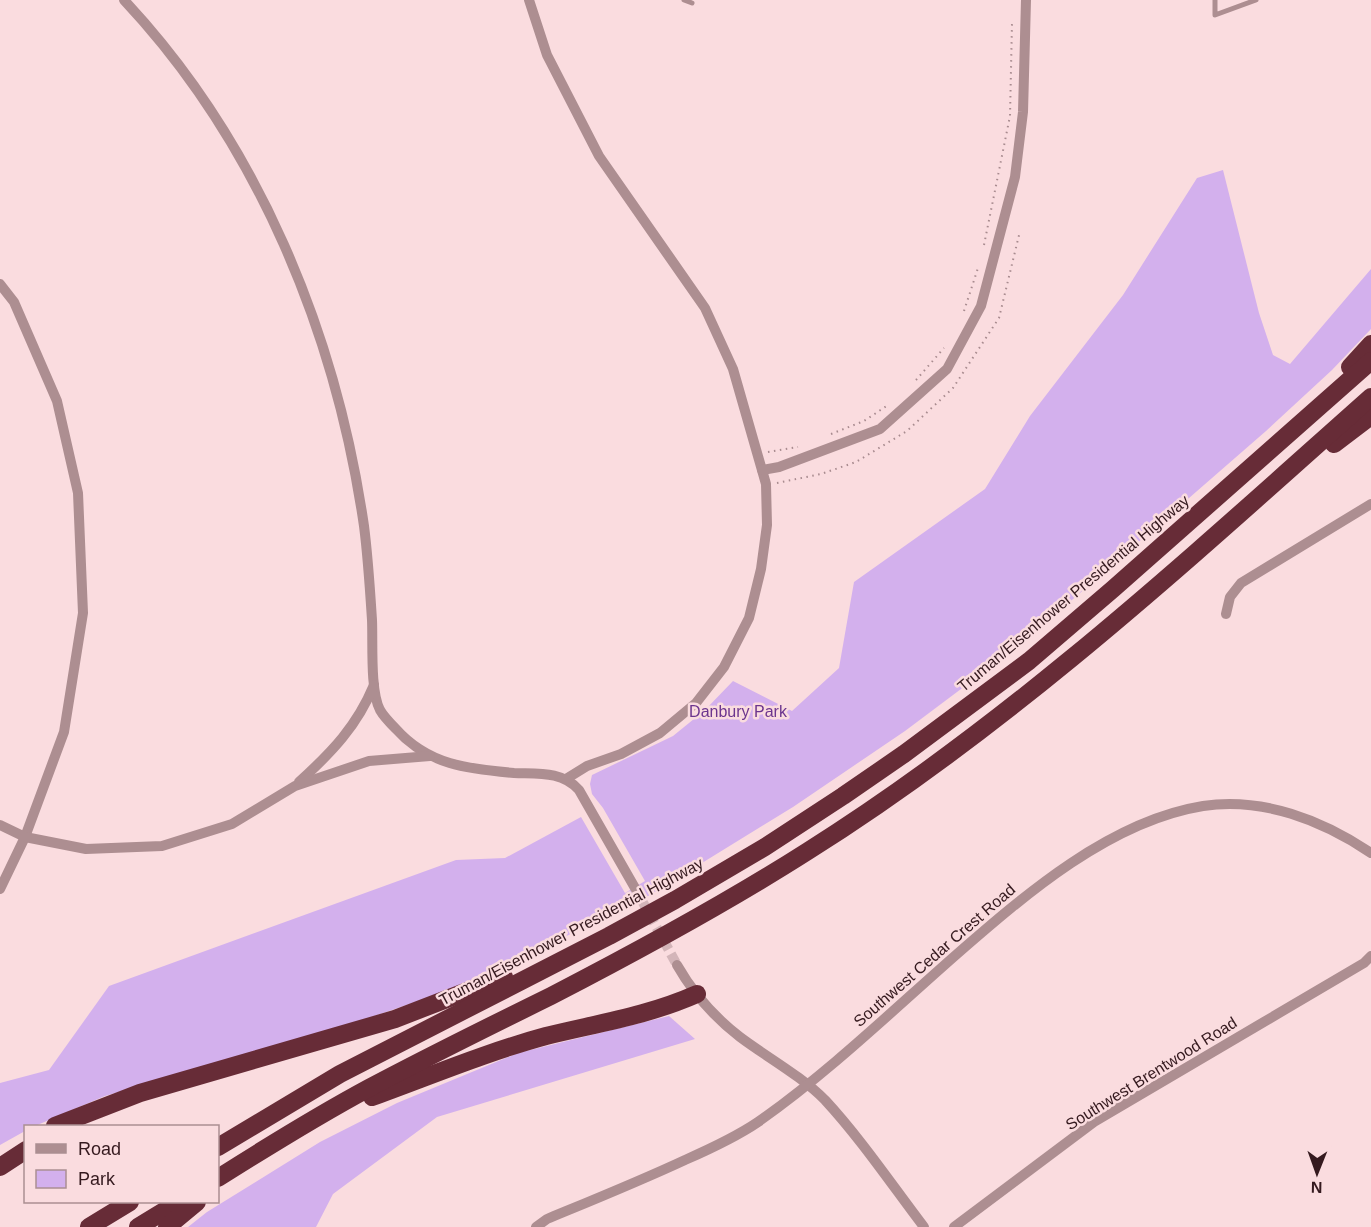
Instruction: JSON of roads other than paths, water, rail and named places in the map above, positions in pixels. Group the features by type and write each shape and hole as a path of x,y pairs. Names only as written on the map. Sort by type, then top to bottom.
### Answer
{"highway":[{"path":"1293,430 1371,344"},
{"name":"Truman/Eisenhower Presidential Highway","path":"219,1146 340,1074 609,936 765,847 852,790 969,707 1029,661 1371,361"},
{"path":"219,1177 320,1116 419,1062 651,944 728,900 845,827 961,746 1048,679 1371,397"},
{"path":"1245,508 1318,457 1371,416"},
{"path":"58,1125 140,1093 395,1019 609,936"},
{"path":"320,1116 486,1054 546,1036 653,1012 697,994"},
{"path":"67,1125 84,1116"},
{"path":"0,1154 24,1142"},
{"path":"0,1167 24,1151"},
{"path":"219,1184 257,1153"},
{"path":"89,1227 128,1203"},
{"path":"138,1227 177,1203"},
{"path":"167,1227 196,1203"}],"street":[{"path":"124,0 170,54 235,151 265,204 303,291 338,398 357,483 368,568 374,685 379,708 415,748 430,756 456,765 488,770 538,773 566,779 579,790 635,888"},
{"path":"529,0 546,55 599,156 705,308 733,369 766,484 767,525 761,569 749,618 724,667 696,703 660,733 621,754 587,766 566,779"},
{"path":"762,470 779,467 880,429 947,369 981,306 1015,177 1023,112 1026,0"},
{"path":"0,284 14,302 57,401 78,493 83,613 64,732 25,837 0,889"},
{"path":"1226,614 1230,597 1241,584 1371,504"},
{"path":"0,825 25,837 86,849 162,846 232,824 295,786 333,750 365,707 374,685"},
{"path":"295,786 369,761 430,756"},
{"name":"Southwest Cedar Crest Road","path":"536,1227 547,1219 707,1150 756,1123 807,1084 1010,907 1079,859 1129,830 1179,811 1205,806 1258,806 1306,818 1347,837 1371,853"},
{"name":"Southwest Brentwood Road","path":"954,1227 1094,1122 1364,963 1371,956"},
{"path":"677,964 697,994 719,1020 807,1084 825,1101 924,1227"}],"lane":[{"path":"684,0 692,3"},
{"path":"1215,0 1215,15 1257,0"}],"tunnel":[{"path":"635,888 677,965"}],"park label":[{"name":"Danbury Park","path":"738,711"}]}
